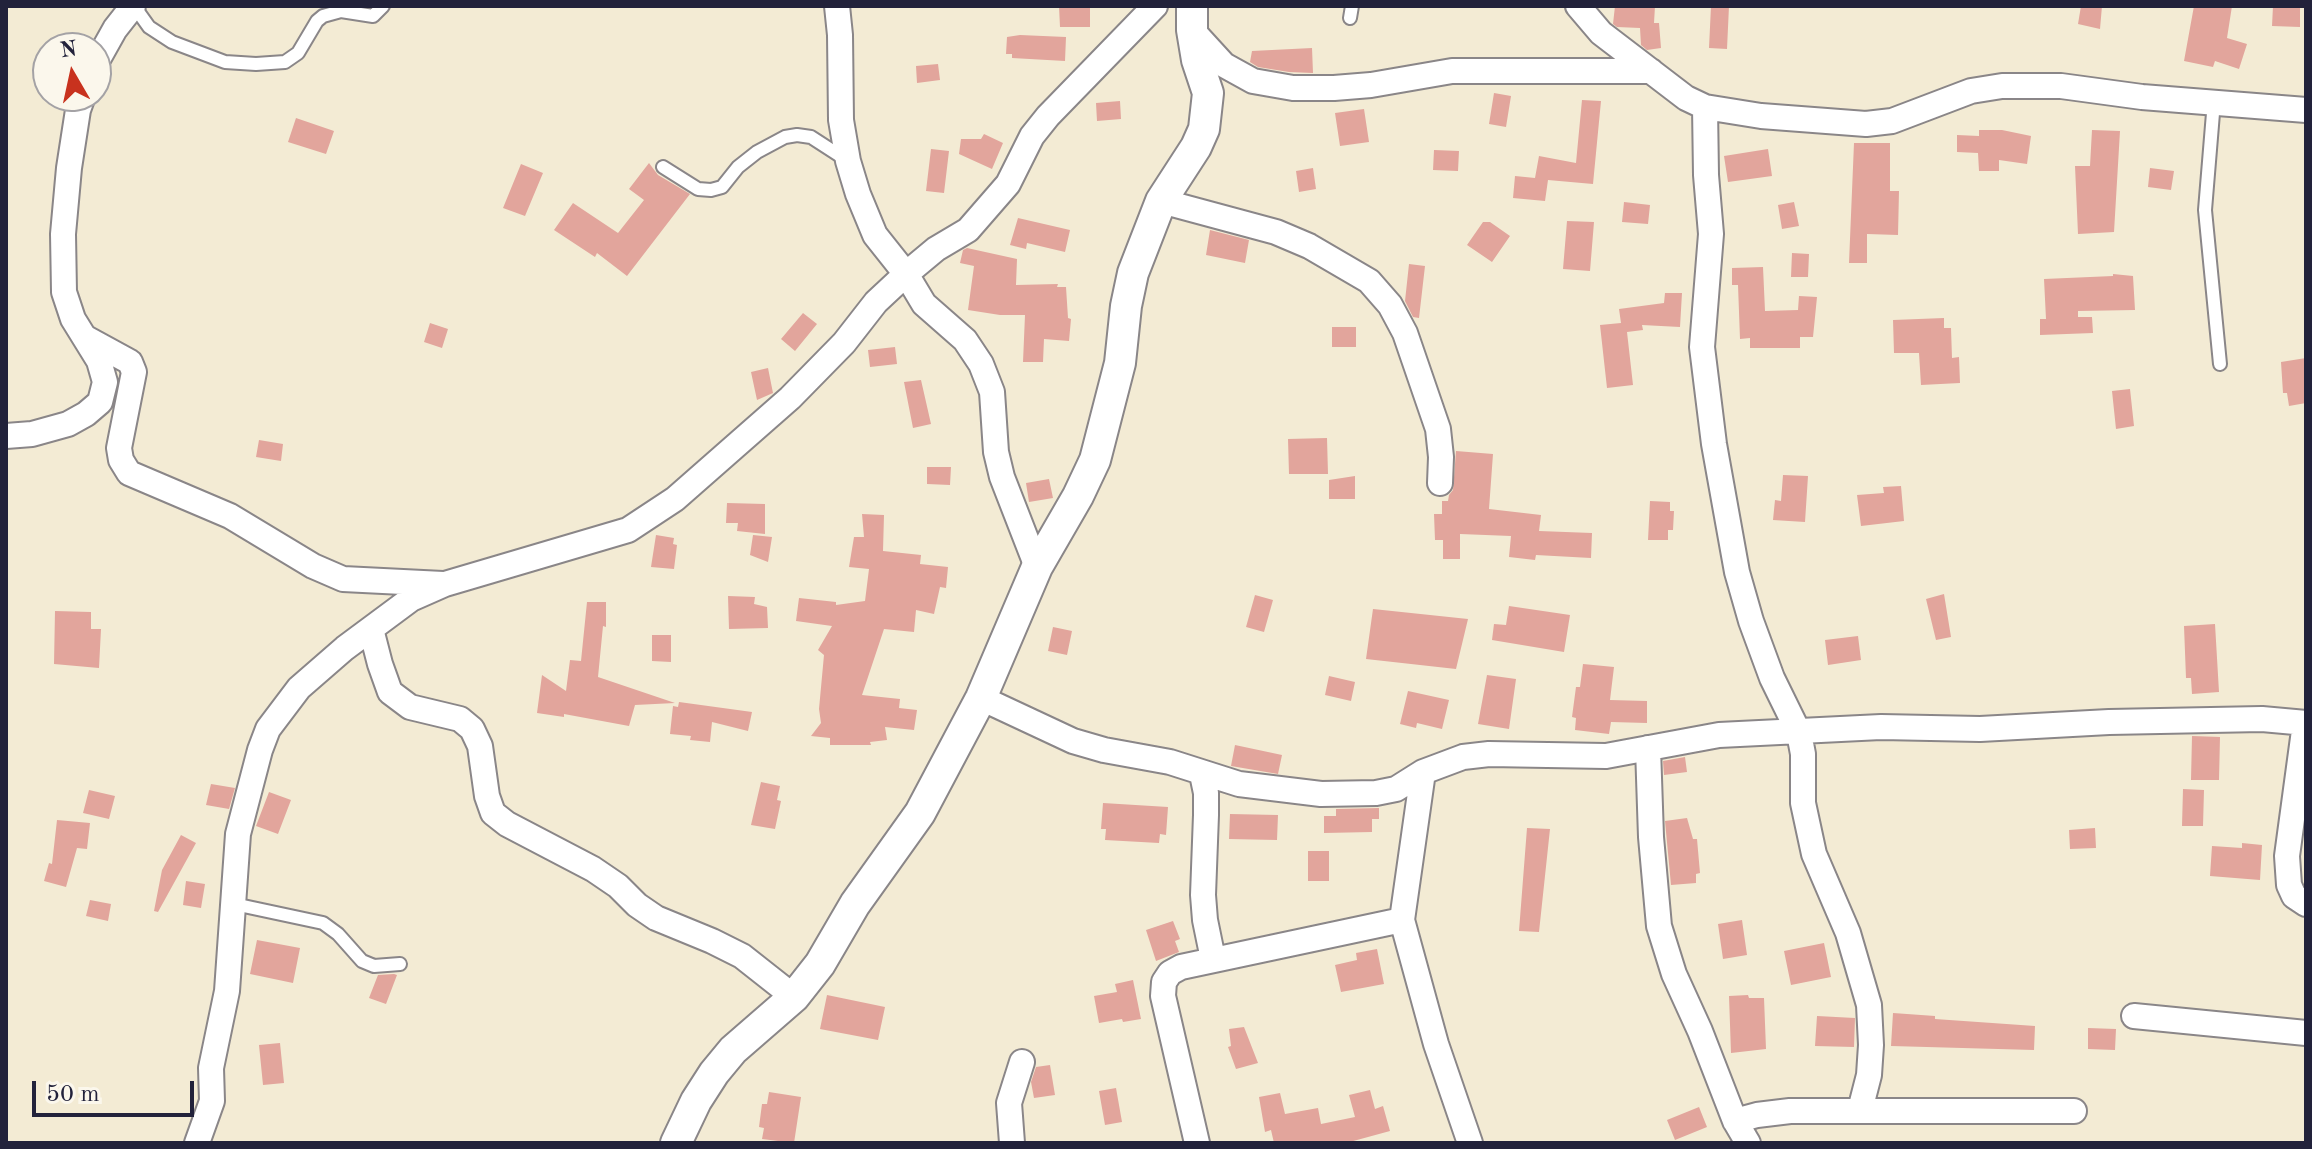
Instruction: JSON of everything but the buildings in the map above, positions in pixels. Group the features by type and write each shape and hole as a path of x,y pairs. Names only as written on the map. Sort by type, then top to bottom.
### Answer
{"street":[{"path":"112,34 134,6"},
{"path":"837,6 839,93 848,161 858,194 875,235 906,274 924,304 965,340 981,364 992,392 996,452 1002,477 1037,567"},
{"path":"197,1143 212,1101 211,1068 227,991 238,834 268,729 299,688 411,599 445,584 628,530 663,507 790,398 844,343 876,302 906,274 936,249 968,230 1008,184 1032,136 1048,116 1155,6"},
{"path":"1578,6 1601,33 1686,98 1705,107 1761,116 1866,124 1892,121 1971,91 2002,86 2061,86 2142,97 2306,110"},
{"path":"1192,18 1224,65 1253,81 1293,88 1371,85 1452,71 1651,71"},
{"path":"676,1143 696,1101 714,1073 733,1050 794,997 820,964 855,904 920,813 981,698 1037,567 1095,460 1120,363 1133,273 1161,201 1204,129 1208,93 1197,60 1192,18"},
{"path":"1705,107 1711,234 1702,347 1714,444 1737,572 1751,621 1772,678 1799,733 1806,823 1814,854 1848,933 1869,1005 1869,1075 1860,1110"},
{"path":"6,436 32,434 68,424 100,402 105,382 99,361 73,319 64,292 63,234 78,112"},
{"path":"1161,201 1276,232 1309,246 1369,281 1390,305 1405,333 1438,429 1440,483"},
{"path":"86,338 130,362 134,372 119,448 121,460 129,473 230,516 313,566 343,579 445,584"},
{"path":"371,629 390,692 410,707 460,719 472,729 480,746 487,796 493,813 507,824 593,869 656,918 742,956 794,997"},
{"path":"981,698 1073,741 1104,750 1170,762 1239,784 1321,794 1396,789 1423,772 1463,757 1489,754 1606,756 1719,735 1881,727 1980,729 2184,720 2262,719 2305,723 2294,789 2287,872 2294,896 2306,904"},
{"path":"1648,748 1651,837 1659,926 1674,974 1735,1121 1748,1143"},
{"path":"1423,772 1402,920 1436,1044 1470,1143"},
{"path":"1202,774 1206,815 1203,895 1213,959"},
{"path":"1197,1143 1163,996 1164,982 1170,973 1213,959 1402,920"},
{"path":"2134,1016 2306,1033"},
{"path":"1012,1143 1009,1103 1022,1062"},
{"path":"1735,1121 1790,1111 2074,1111"}],"lane":[{"path":"134,6 149,27 172,42 225,62 256,64 285,62 298,53 323,16 341,11 373,16 383,6"},
{"path":"2214,101 2205,210 2220,364"},
{"path":"663,167 698,189 711,190 722,187 738,167 757,152 785,137 797,135 811,137 848,161"},
{"path":"234,904 323,923 338,934 362,961 374,966 400,964"}]}
